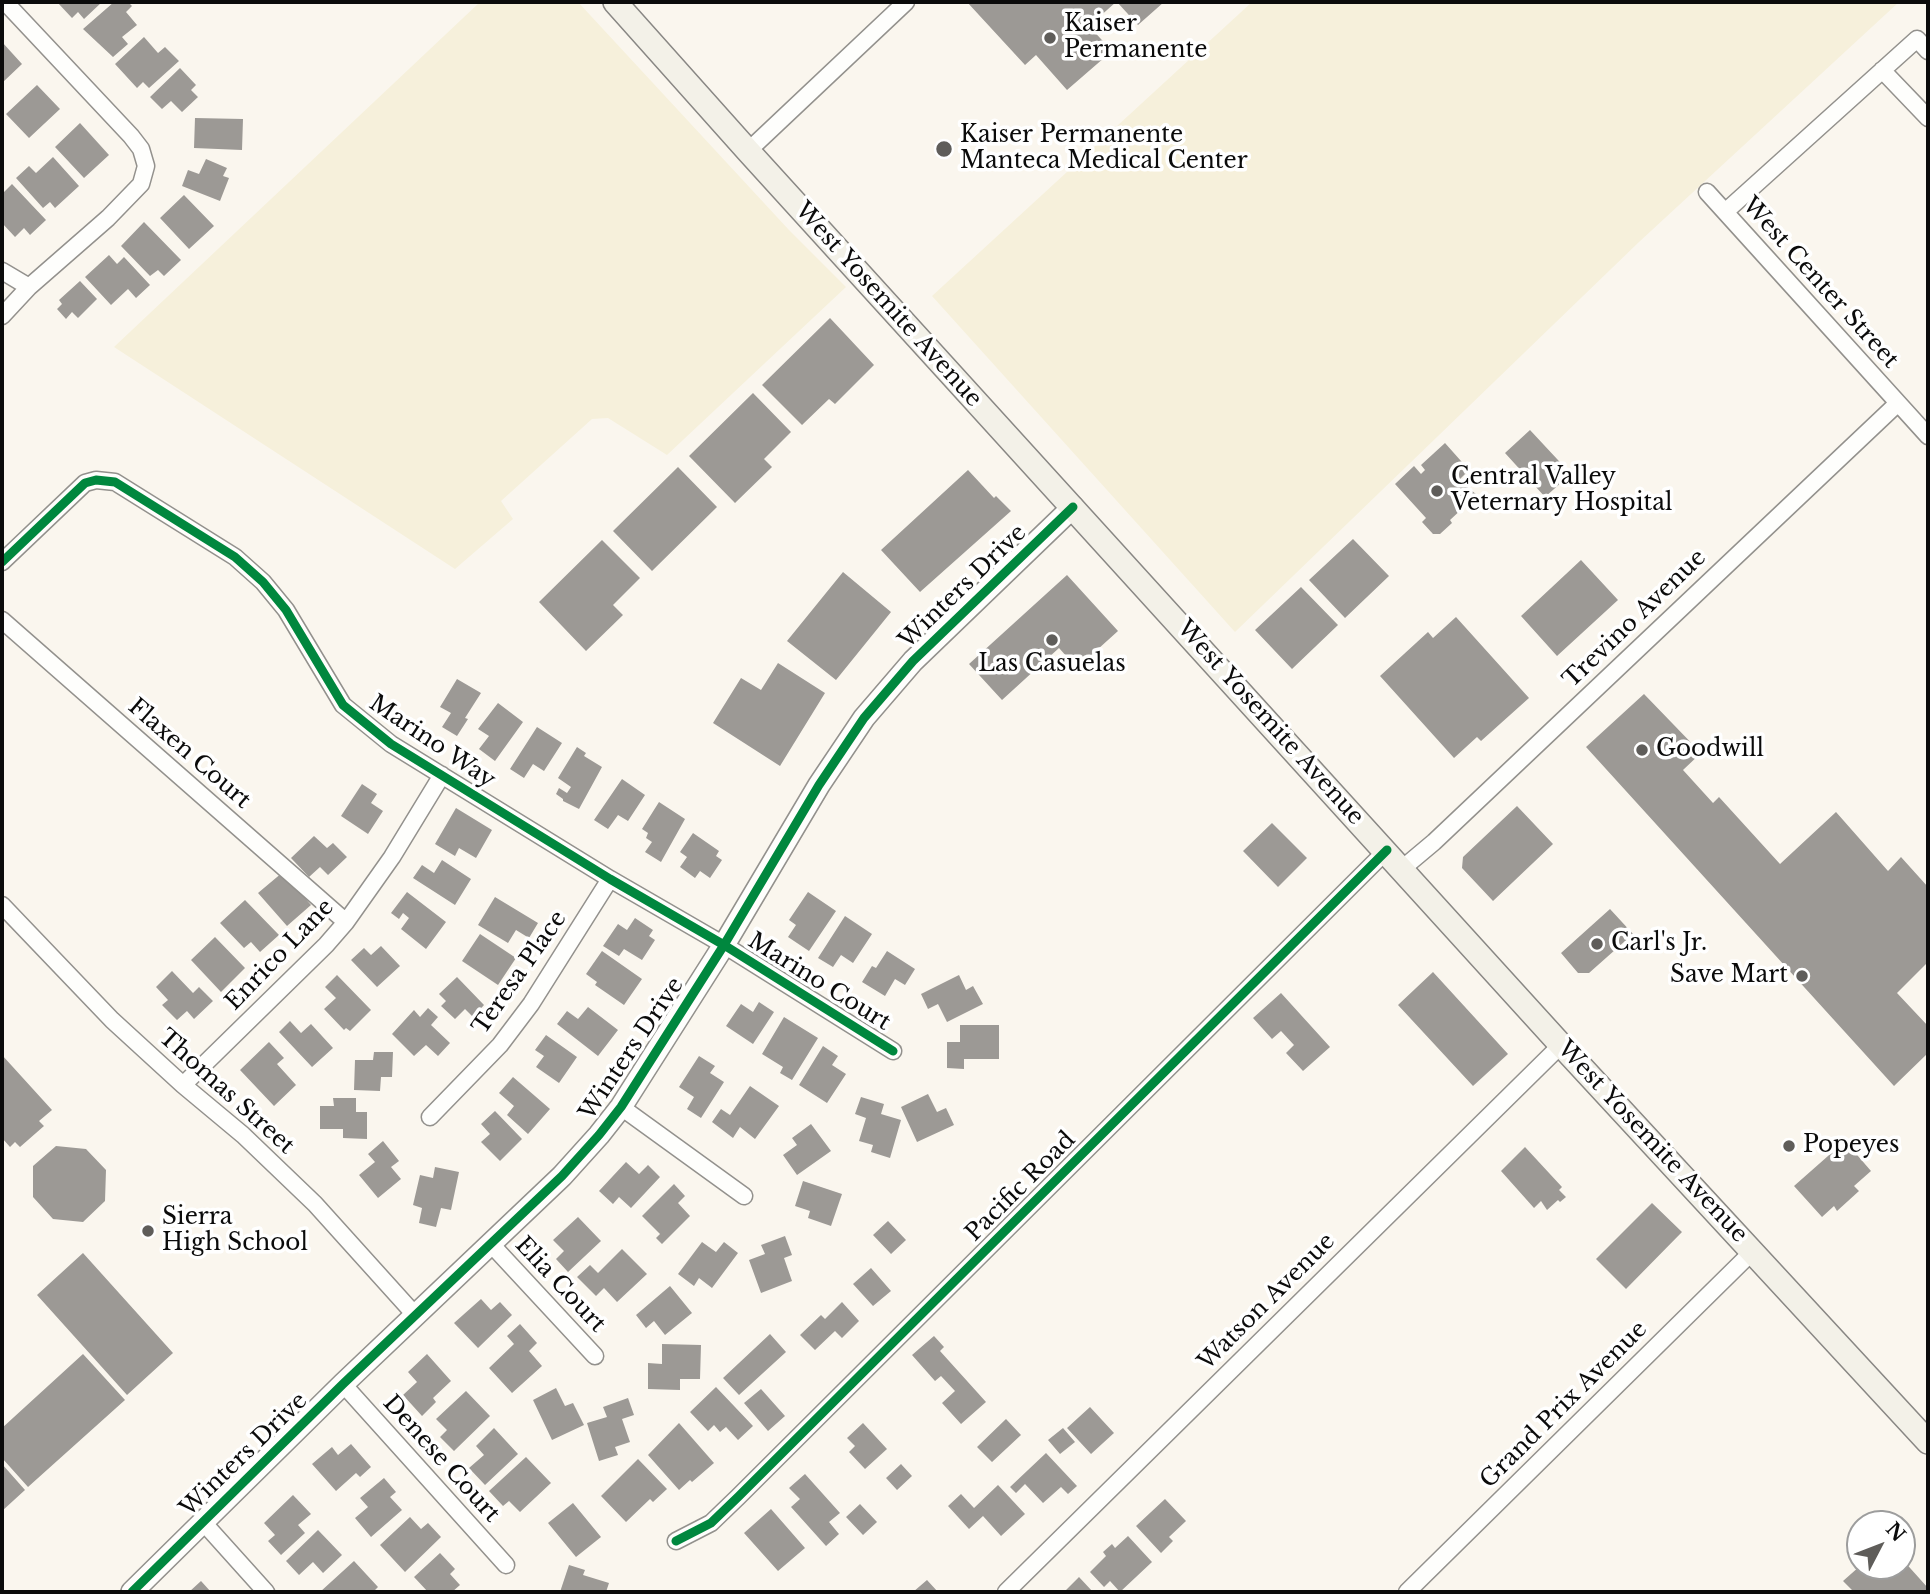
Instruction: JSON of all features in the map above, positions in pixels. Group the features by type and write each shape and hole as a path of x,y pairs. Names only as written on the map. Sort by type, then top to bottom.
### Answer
{"main road":[{"name":"West Yosemite Avenue","path":"615,2 747,151 1387,850 1561,1045 1928,1442"}],"street":[{"path":"2,316 29,287 132,194 144,178 146,166 141,149 131,136 5,2"},
{"path":"747,151 906,2"},
{"path":"1725,212 1917,39 1928,51"},
{"path":"1882,70 1928,118"},
{"name":"West Center Street","path":"1706,192 1928,436"},
{"path":"2,271 29,287"},
{"name":"Trevino Avenue","path":"1403,869 1898,402"},
{"name":"Marino Way","path":"2,562 85,483 96,480 116,482 236,557 263,582 286,610 343,705 391,744 610,879 724,945"},
{"name":"Winters Drive","path":"132,1592 343,1384 562,1176 621,1107 724,945 819,785 864,718 913,662 1073,507"},
{"name":"Flaxen Court","path":"2,620 346,922"},
{"name":"Enrico Lane","path":"183,1085 326,945 346,922 392,857 442,775"},
{"name":"Pacific Road","path":"676,1541 711,1523 738,1497 1387,850"},
{"name":"Teresa Place","path":"430,1117 508,1035 531,1004 610,879"},
{"name":"Thomas Street","path":"2,905 112,1020 243,1135 315,1204 416,1316"},
{"name":"Marino Court","path":"724,945 893,1051"},
{"name":"Watson Avenue","path":"1006,1592 1561,1045"},
{"path":"621,1107 744,1196"},
{"name":"Elia Court","path":"491,1244 595,1356"},
{"name":"Grand Prix Avenue","path":"1407,1592 1753,1251"},
{"name":"Denese Court","path":"343,1384 506,1565"},
{"path":"203,1522 266,1592"}],"shaded area":[{"path":"480,2 578,2 789,230 846,287 667,455 608,418 592,419 501,501 513,519 455,569 114,347"},
{"path":"1252,2 1899,2 1639,242 1235,632 932,296"}],"building":[{"path":"57,2 102,2 84,19 78,12 72,18"},
{"path":"114,2 128,2 132,6 126,12 137,25 122,37 128,44 113,57 83,29"},
{"name":"Kaiser Permanente","path":"967,2 1116,2 1089,26 1112,51 1067,90 1036,55 1025,65"},
{"name":"Kaiser Permanente","path":"1117,2 1164,2 1138,25"},
{"path":"144,37 158,53 165,47 179,61 149,88 143,82 137,88 115,64"},
{"path":"2,42 22,64 2,83"},
{"path":"180,68 196,85 191,90 198,97 182,112 171,101 162,109 150,97"},
{"path":"37,85 60,109 29,138 6,114"},
{"path":"195,118 243,119 242,150 194,148"},
{"path":"80,123 109,155 84,178 55,147"},
{"path":"53,157 79,186 55,208 50,202 43,208 16,178 29,166 36,173"},
{"path":"206,159 227,168 223,176 229,178 220,201 182,186 188,170 199,174"},
{"path":"12,184 46,220 30,235 24,228 15,237 2,223 2,194"},
{"path":"184,195 214,226 189,249 160,218"},
{"path":"144,222 181,260 164,276 158,270 150,276 121,246"},
{"path":"109,255 117,264 124,257 150,285 136,298 128,289 111,305 85,277"},
{"path":"80,281 97,299 78,318 72,312 66,319 57,309 62,304 59,300"},
{"path":"830,318 874,365 835,404 829,399 802,425 762,385"},
{"path":"753,393 791,432 764,459 772,467 735,503 689,456"},
{"path":"1530,430 1571,474 1545,497 1505,453"},
{"name":"Central Valley Veternary Hospital","path":"1445,443 1469,470 1459,480 1477,495 1450,520 1452,523 1440,534 1433,534 1422,522 1426,518 1395,484 1414,466 1421,474 1425,470 1421,465"},
{"path":"678,467 717,507 652,571 613,531"},
{"path":"968,470 994,498 996,496 1011,511 920,592 881,550"},
{"path":"1353,539 1389,576 1345,618 1309,580"},
{"path":"602,540 640,578 613,605 623,615 586,651 539,602"},
{"path":"1581,560 1618,600 1557,656 1521,616"},
{"path":"843,572 891,612 836,680 787,641"},
{"name":"Las Casuelas","path":"1067,575 1118,631 1077,668 1059,648 1002,700 969,664"},
{"path":"1301,587 1338,625 1292,669 1255,630"},
{"path":"1456,617 1529,698 1481,741 1477,737 1454,758 1380,676 1428,632 1433,638"},
{"path":"778,663 825,693 780,766 713,723 741,678 761,690"},
{"path":"457,679 481,693 457,736 442,727 451,713 440,707"},
{"path":"1644,694 1701,753 1683,770 1713,803 1719,797 1780,864 1836,812 1888,871 1901,857 1928,887 1928,962 1897,993 1928,1026 1928,1053 1894,1086 1586,747"},
{"path":"498,703 523,722 495,761 479,749 489,736 478,729"},
{"path":"537,727 562,743 544,771 533,764 524,778 510,769"},
{"path":"577,747 586,753 584,756 602,767 579,809 556,794 559,788 567,793 571,787 558,778"},
{"path":"622,779 645,795 628,821 618,815 608,829 594,820"},
{"path":"362,784 377,794 371,803 383,811 368,834 341,816"},
{"path":"659,802 685,819 661,862 645,852 652,842 646,838 648,833 642,829"},
{"path":"1517,806 1553,844 1493,901 1462,868 1463,857"},
{"path":"456,808 492,830 476,858 459,848 455,856 435,844"},
{"path":"1272,823 1307,858 1278,887 1243,851"},
{"path":"693,833 719,851 716,856 722,860 710,878 700,871 695,878 680,867 687,857 680,852"},
{"path":"314,836 327,848 333,843 347,857 328,875 320,867 309,877 291,858"},
{"path":"442,860 471,879 455,905 413,878 422,865 434,873"},
{"path":"283,872 311,905 287,926 258,893"},
{"path":"407,892 446,922 426,949 401,929 409,918 403,913 399,919 391,913"},
{"path":"808,892 836,911 809,951 788,937 796,925 789,920"},
{"path":"495,897 538,923 529,938 516,930 508,943 478,925"},
{"path":"245,900 279,935 260,952 251,942 244,948 220,923"},
{"name":"Carl's Jr.","path":"1610,909 1633,934 1589,973 1578,973 1561,953"},
{"path":"845,916 872,934 853,963 841,955 833,967 818,958"},
{"path":"635,918 653,930 649,936 655,940 642,960 624,949 619,956 603,946 618,924 627,930"},
{"path":"480,934 516,958 498,985 462,961"},
{"path":"215,937 245,968 221,992 191,960"},
{"path":"381,946 400,966 377,987 351,960 364,948 371,955"},
{"path":"602,951 642,979 624,1005 595,985 597,982 586,974"},
{"path":"887,951 915,969 905,985 895,979 885,996 862,982 872,966 876,968"},
{"path":"172,971 193,993 199,987 213,1001 194,1019 187,1011 177,1020 162,1005 168,1000 156,987"},
{"path":"1433,972 1508,1054 1473,1086 1398,1005"},
{"path":"337,975 371,1010 350,1031 346,1028 344,1030 324,1009 336,998 325,987"},
{"path":"959,975 966,990 973,986 983,1004 947,1022 938,1004 928,1009 921,994"},
{"path":"457,977 484,1005 473,1017 465,1009 455,1019 441,1006 446,1001 439,994"},
{"path":"1281,993 1330,1047 1303,1071 1286,1053 1294,1045 1281,1031 1272,1039 1253,1018"},
{"path":"759,1002 774,1012 753,1044 726,1026 741,1004 753,1012"},
{"path":"588,1007 618,1030 598,1056 557,1024 567,1011 578,1019"},
{"path":"428,1008 438,1017 431,1025 450,1043 438,1056 426,1045 414,1056 392,1034 414,1010 420,1017"},
{"path":"784,1017 818,1038 792,1080 780,1073 783,1067 762,1054"},
{"path":"290,1021 301,1033 311,1024 333,1048 312,1067 279,1032"},
{"path":"960,1025 999,1025 999,1059 964,1059 964,1069 947,1068 947,1042 960,1042"},
{"path":"546,1035 577,1057 559,1083 536,1067 544,1056 535,1050"},
{"path":"269,1042 284,1058 277,1064 296,1085 274,1106 240,1070"},
{"path":"823,1046 838,1056 832,1065 846,1074 827,1103 799,1085"},
{"path":"374,1052 393,1052 392,1077 381,1077 380,1091 354,1090 355,1060 373,1060"},
{"path":"2,1055 52,1110 39,1121 44,1126 20,1147 15,1142 10,1147 2,1138"},
{"path":"699,1056 715,1066 710,1073 724,1082 701,1118 687,1109 694,1097 679,1087"},
{"path":"513,1077 550,1109 528,1134 507,1115 514,1106 499,1093"},
{"path":"750,1086 779,1106 755,1139 740,1127 733,1138 712,1122 721,1109 730,1115"},
{"path":"928,1094 937,1112 946,1108 954,1125 917,1142 901,1107"},
{"path":"861,1097 884,1104 881,1114 901,1120 890,1158 871,1152 873,1145 859,1141 866,1118 855,1114"},
{"path":"333,1098 356,1098 356,1112 367,1112 367,1139 343,1138 343,1129 320,1129 320,1106 334,1106"},
{"path":"495,1111 522,1139 500,1161 481,1142 490,1134 481,1124"},
{"path":"811,1124 831,1151 797,1175 783,1155 797,1145 792,1138"},
{"path":"383,1141 399,1161 391,1167 401,1179 378,1198 359,1175 375,1162 368,1154"},
{"path":"1845,1141 1871,1171 1854,1186 1859,1191 1837,1211 1834,1206 1822,1217 1794,1186"},
{"path":"56,1146 86,1149 106,1170 105,1201 83,1222 53,1219 33,1197 33,1166"},
{"path":"1525,1147 1562,1187 1559,1190 1566,1197 1547,1210 1541,1201 1534,1208 1501,1171"},
{"path":"626,1162 639,1174 648,1165 660,1177 631,1208 619,1197 613,1204 599,1191"},
{"path":"435,1167 459,1172 451,1210 441,1208 436,1227 419,1223 422,1208 413,1205 420,1175 433,1178"},
{"path":"803,1181 842,1194 831,1226 808,1218 810,1211 795,1206"},
{"path":"674,1184 685,1196 678,1203 690,1216 662,1244 656,1238 660,1234 642,1216"},
{"path":"1652,1203 1682,1232 1626,1289 1596,1259"},
{"path":"578,1217 601,1241 568,1272 556,1259 564,1251 553,1240"},
{"path":"888,1221 906,1240 891,1254 873,1235"},
{"path":"785,1236 792,1255 784,1258 792,1281 761,1293 749,1260 765,1254 761,1245"},
{"path":"702,1242 716,1252 724,1242 738,1253 712,1288 699,1278 694,1286 678,1274"},
{"path":"622,1249 647,1274 617,1302 604,1288 596,1296 577,1277 590,1265 598,1273"},
{"path":"83,1253 173,1353 127,1395 37,1295"},
{"path":"871,1268 891,1291 873,1306 853,1284"},
{"path":"670,1286 692,1313 665,1335 654,1321 646,1328 636,1315"},
{"path":"481,1299 491,1310 500,1302 512,1315 478,1348 454,1323"},
{"path":"842,1302 859,1321 842,1338 835,1331 815,1350 800,1335 821,1315 825,1319"},
{"path":"520,1324 537,1343 529,1351 542,1366 512,1393 489,1368 514,1344 507,1336"},
{"path":"770,1334 786,1352 739,1395 723,1378"},
{"path":"934,1336 944,1347 940,1351 986,1402 961,1424 942,1403 955,1391 941,1376 935,1381 912,1355"},
{"path":"662,1344 701,1345 700,1379 680,1379 680,1390 648,1389 648,1363 662,1364"},
{"path":"83,1354 125,1400 28,1487 2,1458 2,1428"},
{"path":"427,1354 451,1381 433,1398 436,1402 422,1416 403,1395 417,1382 408,1372"},
{"path":"716,1387 753,1426 738,1440 726,1427 720,1432 714,1425 708,1431 690,1412"},
{"path":"556,1388 565,1406 573,1403 584,1425 552,1440 533,1400"},
{"path":"761,1389 785,1416 768,1431 744,1403"},
{"path":"466,1391 490,1416 454,1451 440,1437 447,1430 436,1419"},
{"path":"628,1398 634,1415 622,1419 630,1442 615,1447 618,1455 599,1461 587,1423 607,1417 603,1407"},
{"path":"1090,1407 1114,1433 1091,1454 1067,1428"},
{"path":"1006,1419 1021,1435 992,1462 977,1447"},
{"path":"679,1423 714,1463 679,1490 648,1455"},
{"path":"863,1423 887,1449 865,1469 849,1452 855,1446 847,1438"},
{"path":"494,1428 518,1454 485,1485 469,1468 484,1455 476,1446"},
{"path":"1063,1428 1075,1442 1060,1454 1048,1440"},
{"path":"351,1444 371,1467 360,1477 356,1473 336,1491 312,1464 332,1447 338,1455"},
{"path":"1046,1453 1077,1486 1068,1494 1061,1487 1043,1503 1025,1484 1016,1493 1010,1487"},
{"path":"526,1457 551,1483 520,1512 509,1501 503,1506 489,1491"},
{"path":"638,1459 667,1489 653,1502 650,1499 626,1522 601,1496"},
{"path":"2,1464 25,1490 2,1511"},
{"path":"901,1464 912,1476 897,1490 886,1478"},
{"path":"805,1474 840,1513 829,1522 839,1534 826,1546 791,1507 800,1499 789,1488"},
{"path":"384,1478 396,1492 390,1497 402,1510 371,1537 355,1518 368,1507 360,1498"},
{"path":"998,1485 1025,1514 1001,1536 983,1516 969,1529 948,1506 961,1494 974,1508"},
{"path":"293,1495 311,1514 298,1525 305,1533 281,1555 268,1541 275,1535 264,1523"},
{"path":"1165,1499 1186,1521 1169,1537 1173,1541 1161,1553 1136,1526"},
{"path":"573,1503 601,1537 576,1557 548,1523"},
{"path":"860,1504 877,1522 863,1535 846,1517"},
{"path":"771,1509 805,1548 778,1571 744,1533"},
{"path":"410,1517 421,1529 428,1523 441,1537 405,1572 380,1545"},
{"path":"318,1530 342,1555 323,1573 313,1562 299,1575 286,1561"},
{"path":"1128,1536 1152,1562 1120,1592 1110,1581 1104,1587 1090,1572 1106,1556 1103,1552 1112,1544 1115,1548"},
{"path":"440,1553 455,1569 450,1574 460,1585 452,1592 428,1592 414,1577"},
{"path":"354,1561 378,1587 373,1592 320,1592"},
{"path":"569,1565 585,1570 583,1575 609,1583 606,1592 560,1592"},
{"path":"1916,1575 1928,1588 1928,1592 1854,1592 1843,1581 1846,1578 1916,1580"},
{"path":"1079,1577 1093,1592 1064,1592"},
{"path":"927,1580 938,1592 913,1592"},
{"path":"201,1581 211,1592 189,1592"}],"cycle path":[{"path":"2,562 85,483 96,480 115,482 235,557 263,582 286,610 343,705 391,744 610,879 724,945 893,1051"},
{"path":"132,1592 343,1384 562,1176 599,1135 621,1107 724,945 819,785 864,718 913,661 1073,507"},
{"path":"676,1541 711,1523 738,1497 1387,850"}],"place":[{"name":"Kaiser Permanente","path":"1050,38"},
{"name":"Kaiser Permanente Manteca Medical Center","path":"944,149"},
{"name":"Central Valley Veternary Hospital","path":"1437,491"},
{"name":"Las Casuelas","path":"1052,640"},
{"name":"Goodwill","path":"1642,750"},
{"name":"Carl's Jr.","path":"1597,944"},
{"name":"Save Mart","path":"1802,976"},
{"name":"Popeyes","path":"1789,1146"},
{"name":"Sierra High School","path":"148,1231"}]}
